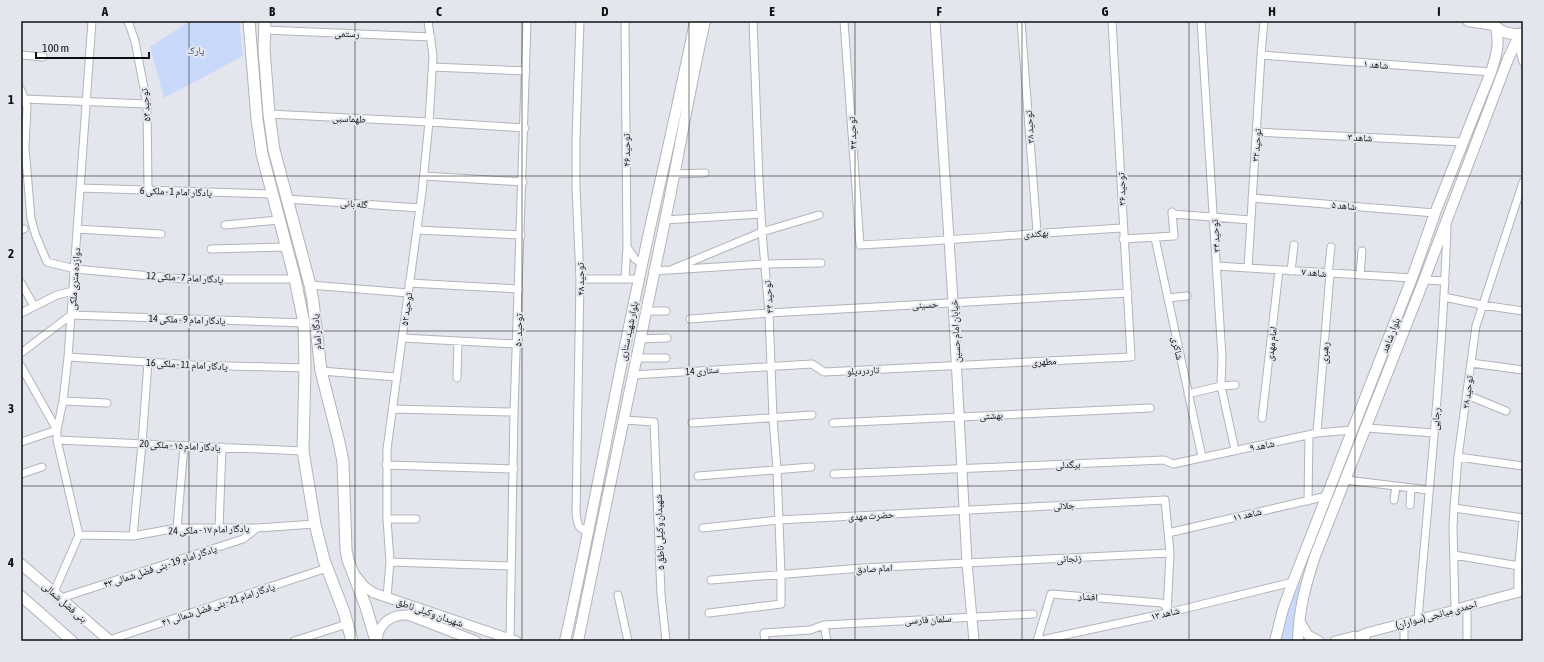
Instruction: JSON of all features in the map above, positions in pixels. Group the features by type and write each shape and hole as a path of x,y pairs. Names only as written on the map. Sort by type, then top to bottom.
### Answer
{"main road":[{"name":"یادگار امام","path":"249,21 260,140 272,194 295,279 304,323 305,368 303,451 315,524 327,568 348,624 352,641"},
{"name":"بلوار شهید ستاری","path":"565,641 580,574 642,264 684,80 695,21"},
{"name":"بلوار شهید ستاری","path":"578,641 705,21"},
{"path":"1468,21 1494,25 1506,33 1521,35"},
{"name":"بلوار شاهد","path":"1275,641 1283,609 1293,582 1491,72 1496,55 1498,36 1494,25"},
{"name":"یادگار امام","path":"264,26 269,114 274,150 310,285 320,371 340,442 343,462 346,550 352,572 366,607 377,641"},
{"name":"بلوار شاهد","path":"1298,641 1299,620 1304,589 1315,556 1367,428 1509,57 1521,35"},
{"path":"1496,55 1499,50 1504,48 1508,50 1509,57"},
{"path":"588,531 600,532"},
{"name":"بنی فضل شمالی","path":"21,564 109,641"},
{"path":"21,596 72,641"}],"street":[{"name":"دوازده متری ملکی","path":"79,535 57,440 57,430 63,401 68,357 92,21"},
{"name":"توحید ۵۴","path":"128,21 135,41 147,104 148,190"},
{"name":"توحید ۵۲","path":"387,597 390,562 387,519 386,449 424,176 432,67 431,37 428,21"},
{"name":"توحید ۵۰","path":"513,640 511,566 514,412 525,128 527,21"},
{"name":"توحید ۴۸","path":"580,21 576,138 576,186 580,279 576,514 578,525 581,529 588,531"},
{"name":"توحید ۴۶","path":"625,21 627,247 625,279"},
{"name":"توحید ۴۴","path":"753,21 761,214 769,313 781,574"},
{"name":"توحید ۴۲","path":"844,21 860,245"},
{"name":"خیابان امام حسین","path":"935,21 957,366 967,563 974,641"},
{"name":"توحید ۳۸","path":"1021,21 1037,232"},
{"name":"توحید ۳۶","path":"1112,21 1131,357"},
{"name":"توحید ۳۴","path":"1201,21 1222,357 1221,386 1235,450"},
{"name":"توحید ۳۲","path":"1248,268 1264,21"},
{"name":"رستمی","path":"264,26 431,37"},
{"path":"1521,35 1523,62"},
{"path":"21,55 44,57"},
{"name":"شاهد ۱","path":"1261,56 1491,72"},
{"path":"432,67 526,71"},
{"path":"21,90 27,107 24,117 28,187 21,190"},
{"path":"24,98 147,104"},
{"name":"طهماسبی","path":"269,114 525,128"},
{"name":"شاهد ۳","path":"1257,132 1463,142"},
{"path":"674,174 704,173"},
{"path":"424,176 523,182"},
{"name":"توحید ۲۸","path":"1456,610 1454,508 1458,457 1476,326 1523,182"},
{"name":"یادگار امام 7 - ملکی 12","path":"28,187 31,219 36,236 47,262 75,269 184,279 295,279"},
{"name":"یادگار امام 1 - ملکی 6","path":"80,188 272,194"},
{"name":"شاهد ۵","path":"1252,198 1435,213"},
{"name":"گله بانی","path":"287,199 420,208"},
{"path":"1124,239 1174,236 1172,213 1251,220"},
{"path":"665,220 761,214"},
{"path":"666,272 762,232 820,215"},
{"name":"رجایی","path":"1418,619 1444,297 1447,219"},
{"path":"225,225 279,220"},
{"name":"بهکندی","path":"860,245 949,240 1037,232 1123,228"},
{"path":"77,229 161,234"},
{"path":"416,230 521,235"},
{"name":"شاکری","path":"1155,238 1202,457"},
{"path":"1291,271 1294,245"},
{"path":"211,249 286,247"},
{"path":"627,247 635,259 642,264"},
{"name":"رهبری","path":"1317,433 1331,247"},
{"path":"1360,275 1362,251"},
{"path":"653,271 666,272 765,264 821,263"},
{"name":"شاهد ۷","path":"1217,266 1412,278"},
{"name":"امام مهدی","path":"1262,418 1279,270"},
{"path":"580,279 639,279"},
{"path":"1424,280 1445,281"},
{"path":"21,282 34,306"},
{"path":"409,283 519,289"},
{"path":"310,285 408,293"},
{"path":"21,313 57,295 73,291"},
{"name":"حسینی","path":"690,319 953,302 1128,293"},
{"path":"1168,298 1187,296"},
{"path":"1444,297 1482,305 1523,311"},
{"path":"646,311 666,311"},
{"path":"21,353 71,316"},
{"name":"یادگار امام 9 - ملکی 14","path":"71,316 304,323"},
{"path":"402,338 517,344"},
{"path":"640,339 667,338"},
{"path":"457,378 458,341"},
{"name":"یادگار امام 11 - ملکی 16","path":"68,357 148,362 305,368"},
{"name":"مطهری","path":"957,366 1131,357"},
{"path":"636,358 666,358"},
{"path":"133,536 148,362"},
{"path":"1471,363 1523,370"},
{"name":"تاردردیلو","path":"771,366 812,364 824,372 957,366"},
{"path":"21,366 23,374 57,430 21,442"},
{"name":"ستاری 14","path":"633,375 771,366"},
{"path":"320,371 396,377"},
{"path":"1188,394 1221,386 1235,385"},
{"path":"1467,396 1506,411"},
{"path":"63,401 107,403"},
{"name":"بهشتی","path":"833,423 1150,408"},
{"path":"392,410 514,412"},
{"path":"692,423 812,415"},
{"name":"شهیدان وکیلی ناطق ۵","path":"624,420 654,422 662,594 666,641"},
{"path":"1367,428 1434,433"},
{"name":"شاهد ۹","path":"1173,464 1317,433 1352,430"},
{"path":"1308,501 1309,435"},
{"name":"یادگار امام ۱۵ - ملکی 20","path":"57,440 303,451"},
{"path":"177,528 184,446"},
{"path":"219,528 222,447"},
{"path":"1458,457 1523,466"},
{"name":"بیگدلی","path":"834,474 1164,460 1173,464"},
{"path":"386,465 514,469"},
{"path":"21,474 42,467"},
{"path":"698,476 811,467"},
{"path":"1346,480 1429,490"},
{"path":"1394,500 1396,486"},
{"path":"1410,505 1411,488"},
{"name":"شاهد ۱۱","path":"1168,533 1327,496"},
{"name":"جلالی","path":"964,509 1165,500 1168,533"},
{"path":"1454,508 1523,519 1519,566 1520,592"},
{"name":"حضرت مهدی","path":"704,528 778,520 964,509"},
{"path":"387,519 416,519"},
{"name":"یادگار امام ۱۷ - ملکی 24","path":"79,535 133,536 177,528 257,528 315,524"},
{"name":"یادگار امام 19 - بنی فضل شمالی ۴۳","path":"57,595 243,539 257,528"},
{"path":"1167,613 1170,553 1168,533"},
{"path":"57,595 79,535"},
{"name":"زنجانی","path":"967,563 1170,553"},
{"path":"1454,555 1519,566"},
{"path":"390,562 511,566"},
{"name":"امام صادق","path":"711,580 862,568 967,563"},
{"name":"یادگار امام 21 - بنی فضل شمالی ۴۱","path":"109,641 327,568"},
{"name":"شهیدان وکیلی ناطق","path":"352,572 365,587 374,593 513,640"},
{"path":"709,613 781,604 781,574"},
{"name":"شاهد ۱۳","path":"1037,641 1167,613 1293,582"},
{"name":"احمدی میانجی (سواران)","path":"1350,641 1366,637 1404,623 1520,592"},
{"name":"افشار","path":"1037,641 1051,594 1161,603 1165,605 1167,613"},
{"path":"618,595 628,641"},
{"path":"1466,641 1467,606"},
{"name":"شهیدان وکیلی ناطق","path":"377,641 378,633 384,622 402,614 476,641"},
{"name":"سلمان فارسی","path":"765,641 764,633 810,630 824,625 1033,614"},
{"path":"1299,620 1308,635 1319,641"},
{"path":"1404,623 1404,641"},
{"path":"294,641 348,624"},
{"path":"824,625 827,641"},
{"path":"1334,641 1366,637"}],"green space":[{"name":"پارک","path":"190,21 239,21 243,56 164,98 150,47"},
{"path":"1300,577 1295,641 1278,641"}]}
